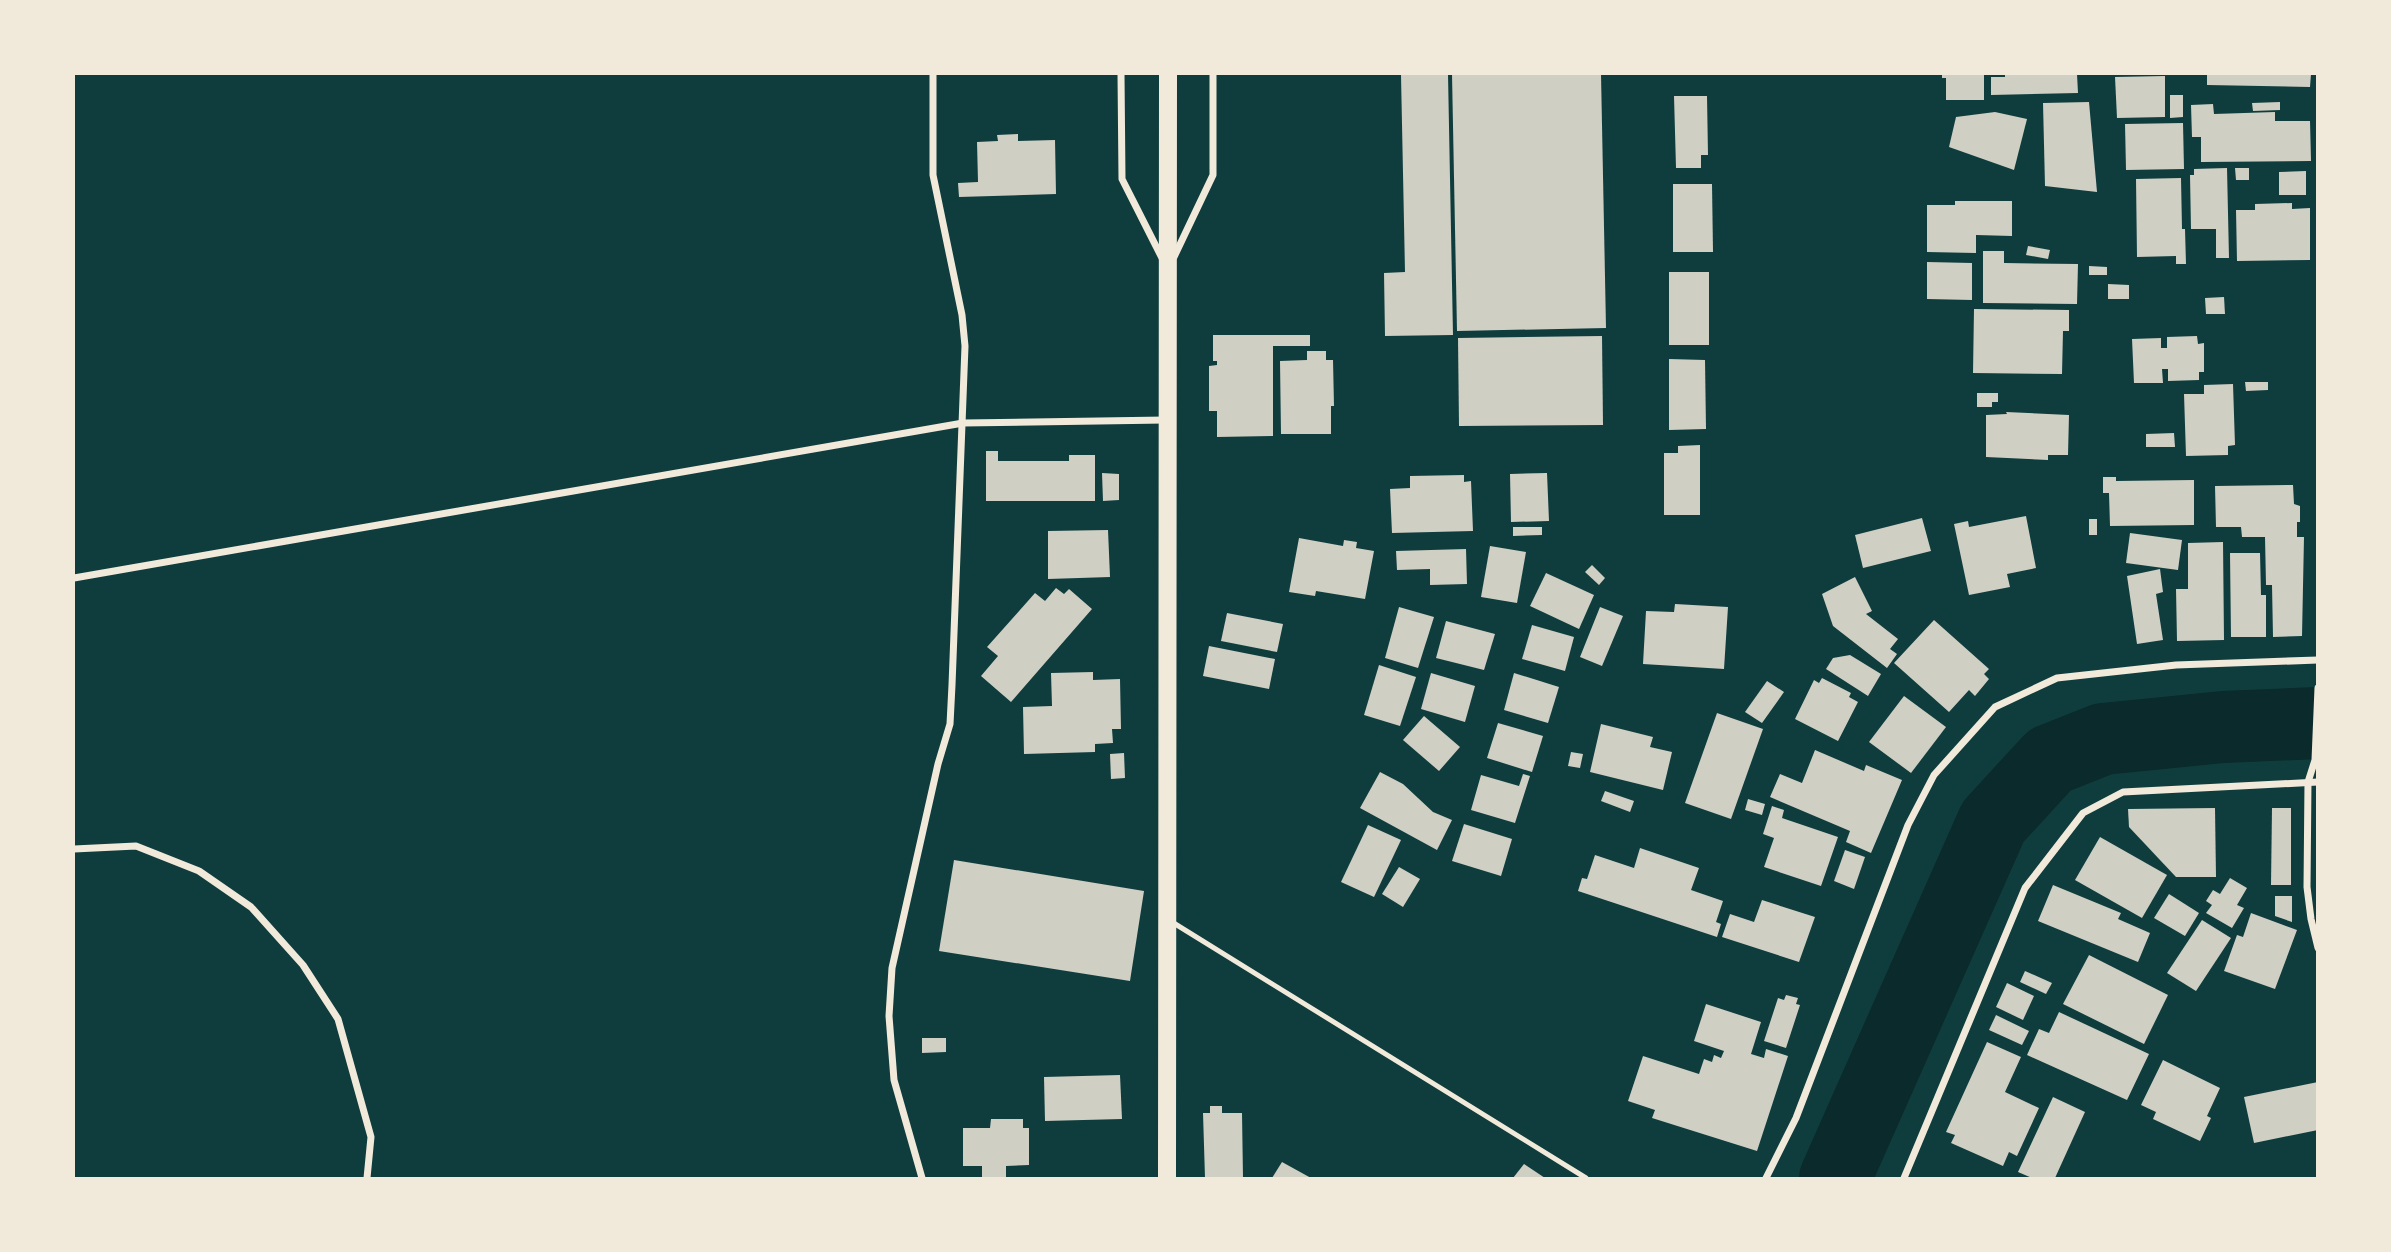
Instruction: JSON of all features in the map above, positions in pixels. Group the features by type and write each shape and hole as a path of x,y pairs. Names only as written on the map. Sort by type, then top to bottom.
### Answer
{"main road":[{"path":"1167,1178 1168,74"}],"street":[{"path":"922,1178 894,1080 889,1016 894,956 950,724 965,346 933,175 933,74"},
{"path":"1121,74 1122,179 1168,270"},
{"path":"1168,270 1213,175 1213,74"},
{"path":"74,578 963,423 1168,420"},
{"path":"1766,1178 1796,1118 1908,825 1934,775 1995,707 2057,678 2176,665 2318,660"},
{"path":"2318,688 2315,760 2308,782 2307,887 2318,948"},
{"path":"1904,1178 2025,888 2083,813 2123,792 2318,782"},
{"path":"74,849 136,846 199,871 251,908 303,965 338,1019 371,1137 367,1178"}],"lane":[{"path":"1167,919 1586,1178"}],"building":[{"path":"1448,74 1453,335 1385,336 1384,273 1405,272 1401,75"},
{"path":"1452,74 1601,74 1606,328 1457,331"},
{"path":"1942,74 1984,74 1984,100 1946,100 1946,78 1942,78"},
{"path":"2005,74 2077,74 2078,93 1991,95 1991,77 2005,77"},
{"path":"2207,74 2311,74 2310,87 2207,85"},
{"path":"2165,76 2165,117 2117,118 2115,77"},
{"path":"2170,95 2183,95 2183,117 2170,118"},
{"path":"1674,96 1707,96 1708,155 1701,155 1701,168 1676,168"},
{"path":"2089,102 2097,192 2045,186 2043,103"},
{"path":"2280,102 2280,110 2253,111 2252,103"},
{"path":"2213,104 2214,114 2275,112 2275,121 2310,121 2311,161 2201,162 2201,137 2192,137 2191,105"},
{"path":"1995,112 2027,119 2014,170 1949,147 1956,117"},
{"path":"2183,123 2184,169 2126,170 2125,124"},
{"path":"1018,134 1018,141 1055,140 1056,194 959,197 958,183 978,182 977,142 998,141 997,135"},
{"path":"2227,168 2229,258 2216,258 2216,229 2191,229 2190,175 2194,175 2194,169"},
{"path":"2235,168 2249,168 2249,180 2236,180"},
{"path":"2306,171 2306,195 2279,195 2279,172"},
{"path":"2181,178 2186,264 2176,264 2176,256 2137,257 2136,179"},
{"path":"1673,184 1712,184 1713,252 1673,252"},
{"path":"1955,201 2012,201 2012,236 1976,235 1976,253 1927,252 1927,205 1955,205"},
{"path":"2292,203 2292,209 2310,208 2310,260 2237,261 2236,210 2255,210 2255,204"},
{"path":"2028,246 2050,250 2048,259 2026,255"},
{"path":"1983,251 2004,251 2004,263 2078,264 2077,304 1983,303"},
{"path":"1927,262 1972,263 1972,300 1927,299"},
{"path":"2089,266 2107,267 2107,275 2089,275"},
{"path":"1669,272 1709,272 1709,345 1669,345"},
{"path":"2108,284 2129,285 2129,299 2108,299"},
{"path":"2224,297 2225,314 2206,314 2205,298"},
{"path":"1974,309 2069,310 2069,331 2063,331 2062,374 1973,373"},
{"path":"1213,335 1310,335 1310,346 1273,346 1273,436 1217,437 1217,411 1209,411 1209,366 1217,365 1217,361 1213,361"},
{"path":"1602,336 1603,425 1459,426 1458,338"},
{"path":"2197,336 2198,344 2204,343 2204,372 2199,372 2199,380 2168,381 2168,369 2162,369 2163,383 2134,383 2132,339 2161,338 2161,348 2167,348 2167,337"},
{"path":"1307,351 1326,351 1326,360 1333,360 1334,406 1331,406 1331,434 1281,434 1280,361 1307,360"},
{"path":"1669,359 1705,360 1706,429 1669,430"},
{"path":"2245,382 2268,382 2268,390 2246,391"},
{"path":"2233,384 2235,445 2228,446 2228,455 2186,456 2184,394 2204,394 2204,385"},
{"path":"1977,393 1998,393 1998,402 1992,402 1992,407 1977,407"},
{"path":"2006,412 2069,415 2068,455 2048,455 2048,460 1986,457 1986,415 2007,414"},
{"path":"2174,433 2175,447 2146,447 2146,434"},
{"path":"1700,445 1700,515 1664,515 1664,453 1678,453 1678,446"},
{"path":"986,451 998,451 998,461 1069,461 1069,455 1095,455 1095,501 986,501"},
{"path":"1102,473 1119,474 1119,500 1103,501"},
{"path":"1547,473 1549,521 1511,522 1510,474"},
{"path":"1464,475 1464,482 1471,481 1473,531 1392,533 1390,489 1410,488 1410,476"},
{"path":"2103,477 2116,477 2116,481 2194,480 2194,525 2110,526 2109,493 2103,493"},
{"path":"2293,485 2294,504 2300,506 2297,537 2304,537 2302,636 2273,637 2272,585 2266,585 2265,537 2242,537 2241,527 2216,527 2215,486"},
{"path":"2026,516 2036,568 2007,574 2010,587 1969,595 1954,524 1968,521 1969,527"},
{"path":"1922,518 1931,551 1863,568 1855,535"},
{"path":"2089,519 2097,519 2097,535 2089,535"},
{"path":"1513,527 1542,527 1542,535 1513,536"},
{"path":"1108,530 1110,577 1048,579 1048,531"},
{"path":"2130,533 2182,540 2178,570 2126,563"},
{"path":"1299,538 1343,546 1344,540 1357,542 1356,548 1374,551 1365,599 1316,591 1315,596 1289,592"},
{"path":"2223,542 2224,640 2177,641 2176,589 2188,589 2188,543"},
{"path":"1490,546 1526,552 1517,603 1481,597"},
{"path":"1466,549 1467,584 1430,585 1430,569 1397,570 1396,551"},
{"path":"2230,553 2260,553 2261,595 2266,595 2266,637 2231,637"},
{"path":"1592,565 1605,578 1599,585 1585,572"},
{"path":"2160,569 2163,592 2156,594 2163,640 2137,644 2127,576"},
{"path":"1546,573 1594,595 1579,629 1530,606"},
{"path":"1855,577 1872,611 1866,614 1898,639 1890,649 1897,654 1887,668 1833,626 1822,594"},
{"path":"1056,588 1064,594 1069,589 1092,609 1011,702 981,676 998,656 987,647 1035,593 1045,601"},
{"path":"1675,604 1728,607 1724,669 1643,664 1646,611 1674,612"},
{"path":"1399,607 1434,617 1418,668 1385,658"},
{"path":"1600,607 1623,616 1602,666 1580,657"},
{"path":"1227,613 1283,624 1277,652 1221,641"},
{"path":"1934,620 1989,669 1984,674 1989,679 1975,696 1969,690 1949,712 1894,663"},
{"path":"1446,621 1495,634 1484,670 1436,658"},
{"path":"1532,625 1574,637 1565,671 1522,659"},
{"path":"1209,646 1275,659 1269,689 1203,676"},
{"path":"1850,655 1881,674 1868,696 1826,669 1833,658"},
{"path":"1379,665 1416,677 1400,726 1364,715"},
{"path":"1093,672 1093,680 1120,679 1121,729 1112,729 1113,743 1095,744 1095,752 1024,754 1023,707 1052,706 1051,673"},
{"path":"1431,673 1475,686 1465,722 1421,709"},
{"path":"1514,673 1559,687 1548,723 1504,710"},
{"path":"1822,678 1851,693 1849,697 1858,702 1838,741 1795,719 1814,680 1819,683"},
{"path":"1767,681 1784,692 1762,723 1745,712"},
{"path":"1904,696 1946,727 1911,773 1869,742"},
{"path":"1717,713 1763,729 1731,819 1685,803"},
{"path":"1424,716 1460,747 1439,771 1403,740"},
{"path":"1498,723 1543,736 1532,772 1487,758"},
{"path":"1601,724 1653,737 1650,747 1672,752 1663,790 1590,772"},
{"path":"1815,750 1864,771 1866,765 1902,780 1871,853 1846,842 1850,831 1770,797 1780,774 1802,783"},
{"path":"1571,752 1583,754 1580,768 1568,766"},
{"path":"1124,753 1125,778 1111,779 1110,754"},
{"path":"1380,772 1403,784 1433,812 1452,820 1437,850 1360,808"},
{"path":"1523,774 1530,776 1515,823 1471,810 1481,775 1519,786"},
{"path":"1605,791 1634,801 1630,812 1601,801"},
{"path":"1748,799 1765,804 1762,815 1745,810"},
{"path":"1772,806 1784,810 1782,818 1838,837 1821,886 1764,867 1774,838 1763,834"},
{"path":"2215,808 2216,877 2176,877 2129,827 2128,809"},
{"path":"2272,808 2291,808 2291,885 2271,885"},
{"path":"1464,824 1512,839 1501,876 1452,861"},
{"path":"1368,825 1401,840 1374,897 1341,882"},
{"path":"2100,837 2167,875 2142,918 2075,880"},
{"path":"1640,848 1699,868 1691,890 1723,901 1716,922 1721,924 1717,937 1578,891 1582,878 1587,879 1595,855 1634,868"},
{"path":"1845,850 1865,857 1854,889 1834,881"},
{"path":"954,860 1144,891 1130,981 939,951"},
{"path":"1399,867 1420,879 1403,907 1382,894"},
{"path":"2230,878 2247,888 2237,905 2244,908 2232,928 2206,913 2212,905 2206,901 2213,890 2220,894"},
{"path":"2053,885 2121,913 2118,919 2150,933 2138,962 2038,921"},
{"path":"2169,894 2199,913 2185,936 2154,918"},
{"path":"2275,896 2292,896 2292,922 2275,916"},
{"path":"1762,900 1815,917 1799,962 1722,937 1730,914 1754,922"},
{"path":"2251,913 2297,930 2275,989 2224,971 2237,935 2243,937"},
{"path":"2202,920 2231,938 2196,991 2167,973"},
{"path":"2089,955 2168,995 2144,1044 2063,1004"},
{"path":"2025,971 2052,983 2046,994 2020,982"},
{"path":"2007,983 2034,996 2023,1020 1996,1007"},
{"path":"1786,995 1798,998 1796,1004 1800,1005 1786,1048 1764,1041 1778,998 1784,1000"},
{"path":"1706,1004 1761,1022 1751,1054 1764,1058 1766,1049 1788,1056 1757,1151 1652,1118 1655,1110 1628,1101 1643,1056 1699,1074 1704,1059 1712,1062 1714,1055 1721,1058 1724,1051 1694,1041"},
{"path":"2059,1012 2149,1054 2127,1100 2027,1055 2039,1029 2049,1033"},
{"path":"1996,1015 2029,1031 2022,1045 1989,1030"},
{"path":"922,1038 946,1038 946,1052 922,1053"},
{"path":"1987,1042 2021,1057 2005,1092 2039,1108 2017,1156 2009,1152 2003,1166 1951,1143 1955,1135 1946,1132"},
{"path":"2163,1060 2220,1088 2207,1116 2211,1118 2200,1141 2153,1119 2156,1112 2141,1105"},
{"path":"1120,1075 1122,1119 1045,1121 1044,1077"},
{"path":"2318,1082 2318,1130 2254,1143 2244,1097"},
{"path":"2053,1097 2085,1112 2055,1178 2032,1178 2018,1172"},
{"path":"1210,1106 1222,1106 1222,1113 1242,1113 1243,1178 1205,1178 1203,1113 1210,1113"},
{"path":"991,1119 1023,1119 1023,1128 1029,1128 1029,1165 1006,1166 1006,1178 982,1178 982,1166 963,1166 963,1128 990,1128"},
{"path":"1282,1162 1311,1178 1272,1178"},
{"path":"1524,1164 1545,1178 1513,1178"}],"waterway":[{"path":"1835,1178 1993,822 2050,760 2103,739 2223,727 2318,723"}]}
